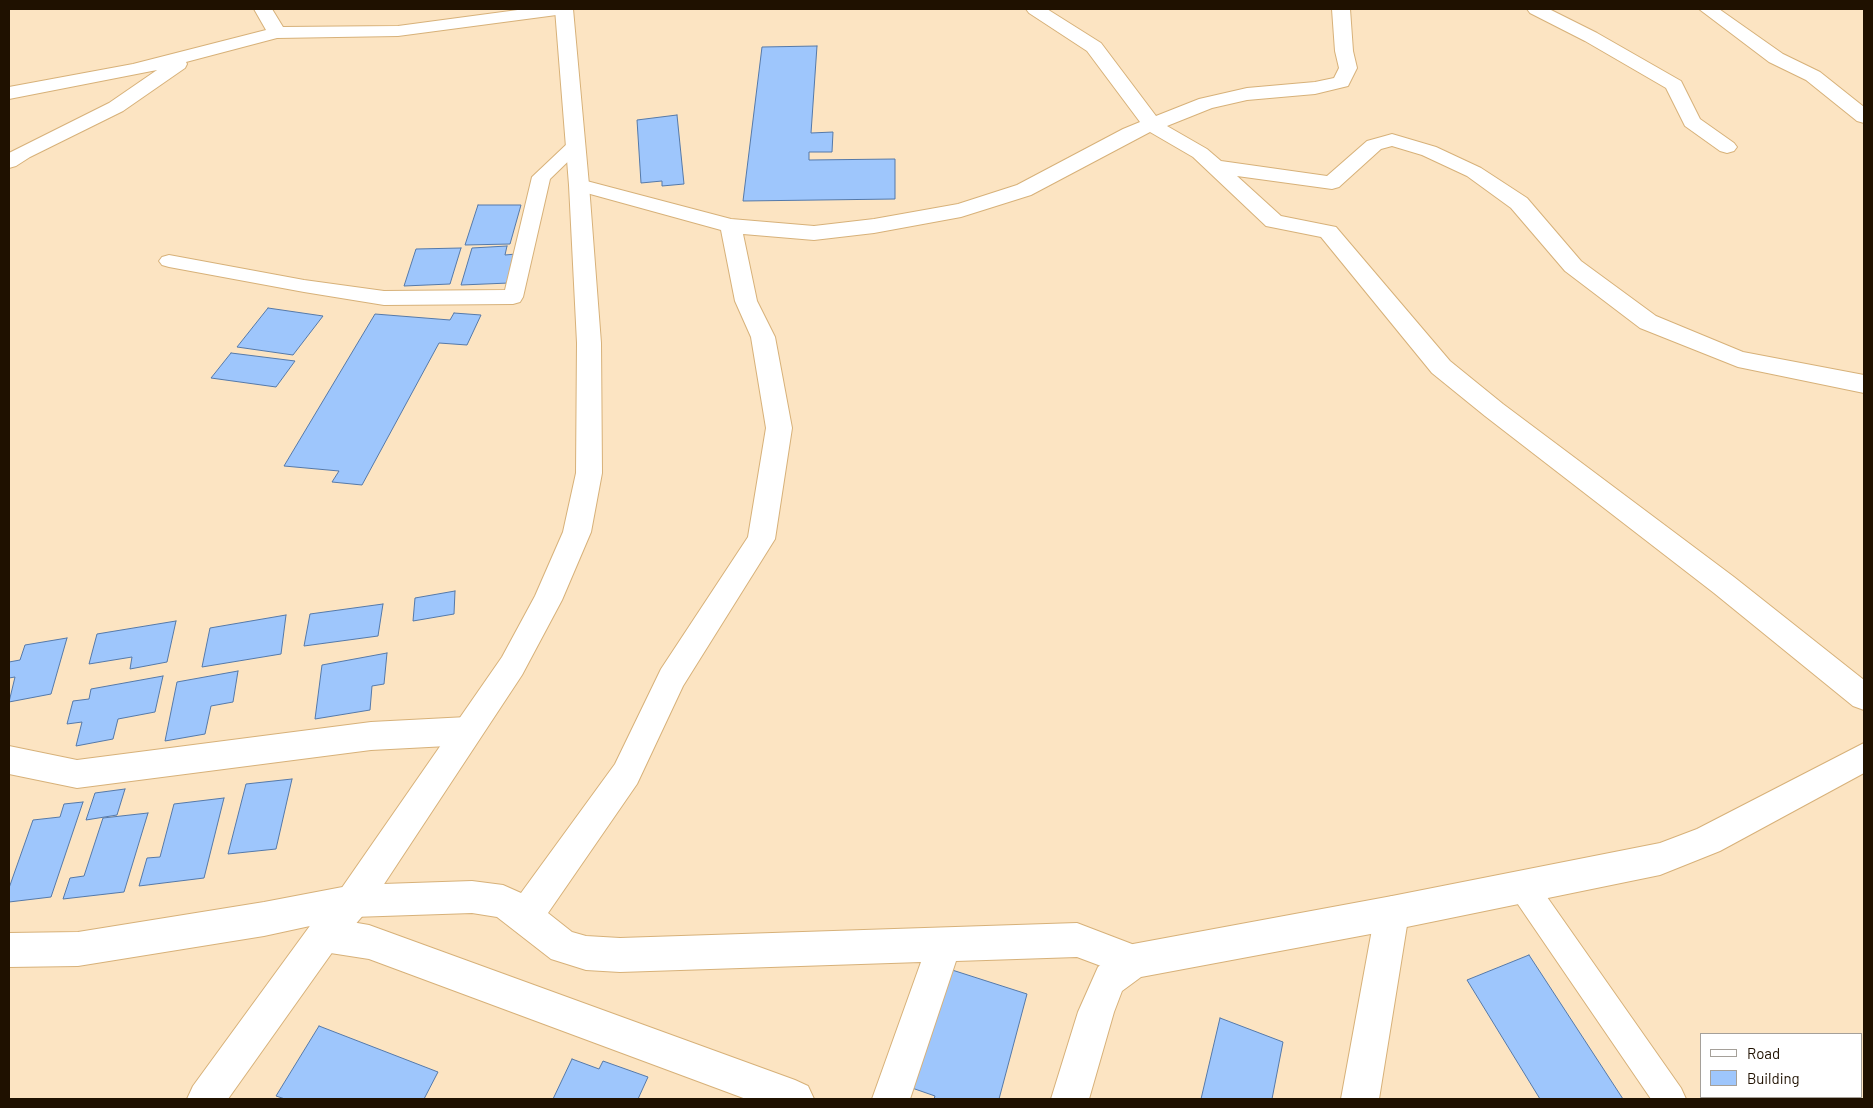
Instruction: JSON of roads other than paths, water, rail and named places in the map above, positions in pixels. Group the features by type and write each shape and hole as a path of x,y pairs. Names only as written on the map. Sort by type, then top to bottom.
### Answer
{"street":[{"path":"262,9 277,33"},
{"path":"9,93 134,70 277,33 398,32 564,9 579,186 589,343 589,473 577,532 548,600 512,666 353,901 324,934 206,1099"},
{"path":"1035,9 1094,46 1153,126 1200,153 1274,221 1328,232 1441,367 1494,410 1724,585 1864,697"},
{"path":"579,186 731,226 814,233 874,226 961,210 1024,190 1130,133 1153,126 1206,103 1247,94 1315,88 1341,82 1348,68 1344,50 1341,9"},
{"path":"1536,9 1591,37 1674,85 1692,122 1727,147"},
{"path":"1708,9 1776,58 1813,76 1864,117"},
{"path":"9,162 23,152 116,107 193,54"},
{"path":"1213,166 1332,183 1374,145 1392,140 1429,151 1474,172 1519,203 1573,266 1648,322 1738,359 1864,384"},
{"path":"525,916 626,774 672,678 761,539 779,428 763,337 746,301 731,226"},
{"path":"9,760 77,774 371,736 467,731"},
{"path":"1070,1099 1096,1012 1110,979 1133,961 1392,913 1660,859 1708,840 1864,757"},
{"path":"9,950 78,949 264,919 353,901 472,897 503,901 525,916 563,948 594,953 620,955 1077,940 1133,961"},
{"path":"1360,1099 1392,913"},
{"path":"324,934 369,942 795,1099"},
{"path":"891,1099 944,945"}],"lane":[{"path":"169,261 304,286 384,298 514,297 541,177 575,146"},
{"path":"1524,887 1670,1099"}]}
